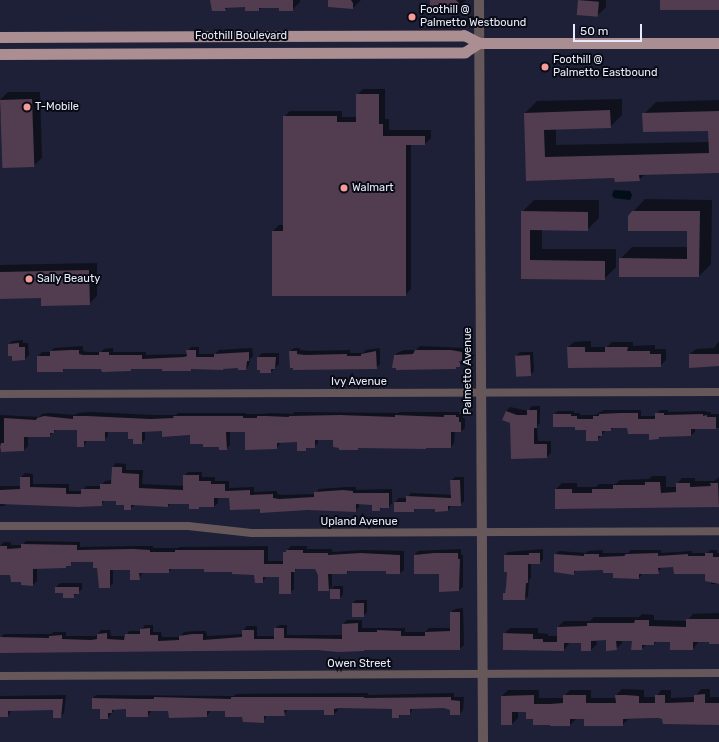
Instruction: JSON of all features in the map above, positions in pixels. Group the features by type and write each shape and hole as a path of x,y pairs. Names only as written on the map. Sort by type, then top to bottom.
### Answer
{"main road":[{"name":"Foothill Boulevard","path":"0,37 464,35 479,43 719,43"},
{"path":"172,36 172,52"},
{"name":"Foothill Boulevard","path":"0,54 172,52 465,52 479,43"}],"street":[{"name":"Palmetto Avenue","path":"479,0 483,742"},
{"name":"Ivy Avenue","path":"0,394 719,392"},
{"name":"Upland Avenue","path":"0,526 188,526 252,533 719,530"},
{"name":"Owen Street","path":"0,676 719,673"}],"shaded area":[{"path":"614,190 630,191 632,195 630,200 614,198 612,195"}],"building":[{"path":"210,0 293,0 293,11 279,11 279,8 259,8 259,11 245,11 245,7 225,8 226,11 212,11"},
{"path":"328,0 351,0 353,3 353,9 328,7"},
{"path":"430,0 456,0 459,3 459,9 452,9 451,7 430,7"},
{"path":"578,0 599,2 598,17 577,15"},
{"path":"660,0 719,0 719,10 660,10"},
{"name":"Walmart","path":"356,94 379,94 379,124 383,124 383,136 425,136 425,145 406,145 406,296 272,296 272,231 283,231 283,116 337,116 337,122 356,122"},
{"path":"32,99 34,167 2,168 0,100"},
{"path":"610,110 611,128 544,130 545,157 709,153 708,131 643,132 642,113 719,111 719,173 639,175 640,181 615,182 614,178 526,181 524,113"},
{"path":"521,211 588,212 588,231 530,230 530,260 605,261 605,280 521,279"},
{"path":"632,211 700,211 699,277 619,277 619,258 687,259 687,231 628,231 628,216"},
{"path":"89,270 90,305 41,306 41,298 0,299 0,272"},
{"path":"19,343 19,347 25,347 25,360 12,361 12,356 8,356 8,344"},
{"path":"567,347 585,347 585,352 605,352 605,347 628,347 627,351 650,351 650,354 661,354 661,367 568,368"},
{"path":"79,350 79,354 83,355 99,355 99,352 109,352 109,355 142,355 142,359 184,357 187,356 186,350 196,350 196,357 214,357 214,354 249,352 249,361 247,361 246,370 238,370 238,368 223,370 191,369 191,371 131,369 131,371 102,372 101,369 63,369 63,372 37,372 37,356 50,356 50,351"},
{"path":"415,350 451,350 462,352 462,363 460,363 460,367 456,367 456,369 396,370 396,368 392,368 394,355 413,354"},
{"path":"289,351 297,351 297,354 305,355 347,354 347,356 361,356 361,354 376,351 377,369 293,370 293,368 290,368"},
{"path":"689,354 719,354 719,366 689,368"},
{"path":"530,355 531,376 516,377 515,356"},
{"path":"257,357 276,357 275,369 271,369 271,373 260,373 260,370 257,370"},
{"path":"527,410 537,410 537,428 534,428 534,444 547,444 547,458 511,459 510,423 502,420 506,411 517,415 527,415"},
{"path":"638,413 638,419 655,419 655,413 664,413 664,415 703,414 703,416 707,415 707,417 716,417 716,429 691,429 691,436 659,437 659,439 649,440 649,434 628,434 627,428 611,428 611,431 602,431 602,436 598,436 598,441 586,441 586,430 575,430 575,427 553,427 553,414 571,414 571,416 577,416 577,419 593,419 593,416 599,416 599,414"},
{"path":"340,415 444,417 444,415 456,415 456,417 459,417 459,422 461,422 461,432 451,432 451,448 426,449 358,448 358,450 339,450 339,448 333,447 333,440 315,440 315,448 306,448 306,451 297,451 297,442 277,443 277,449 245,450 245,432 226,432 227,450 219,450 219,447 203,447 203,444 190,444 190,435 162,437 162,431 142,432 142,444 133,444 133,439 128,439 128,432 105,432 105,441 84,441 84,447 77,447 77,430 54,430 54,433 50,433 50,437 24,437 24,451 1,452 0,447 1,443 4,443 4,418 36,420 37,418 44,416 73,419 73,416 87,416 150,419 174,418 173,416 243,416 243,418 257,418 257,416 289,417"},
{"path":"112,467 122,467 122,473 139,474 139,488 183,490 183,475 199,475 199,481 211,481 211,484 225,484 225,491 250,490 250,495 273,494 273,498 279,499 314,497 314,492 343,490 353,491 353,493 389,493 389,508 380,508 380,511 372,511 372,505 356,504 356,512 308,510 260,513 260,509 230,510 229,498 214,498 214,507 199,507 199,509 189,509 189,504 168,504 168,507 131,505 131,510 124,510 124,505 116,505 116,501 102,501 102,506 78,507 0,504 0,490 20,489 20,477 30,477 30,487 66,488 66,494 81,494 81,489 100,489 100,484 111,484"},
{"path":"450,480 460,480 461,506 448,506 448,511 435,512 435,509 414,509 414,512 394,512 394,502 406,502 406,496 451,498"},
{"path":"645,482 660,482 661,493 676,492 676,483 690,483 690,487 711,486 710,483 718,483 719,507 555,509 555,489 572,489 572,493 592,493 592,489 613,489 613,485 645,485"},
{"path":"21,544 77,545 77,550 133,549 150,550 150,552 175,552 175,550 264,550 264,564 283,564 283,552 286,552 286,550 303,550 303,553 328,553 328,555 360,553 400,555 400,574 386,574 386,571 347,571 347,574 328,574 329,591 318,591 318,575 315,569 295,569 295,572 291,572 291,594 279,594 279,577 263,577 263,583 255,583 254,575 232,574 232,572 204,572 204,569 169,569 169,573 139,573 140,580 130,580 130,570 110,570 110,588 99,588 97,568 93,568 93,562 71,562 71,566 66,566 66,568 33,569 33,586 21,585 21,582 11,582 10,575 0,575 0,546 7,546 7,549 21,548"},
{"path":"458,553 458,559 460,559 459,591 439,592 439,574 414,574 414,555"},
{"path":"529,553 540,553 540,564 528,564 528,583 526,583 525,600 503,600 507,572 504,572 504,555 529,555"},
{"path":"658,553 658,556 688,554 688,556 705,556 705,553 713,553 713,557 719,557 719,584 705,581 705,574 674,574 673,567 658,568 659,574 639,574 639,579 613,578 613,573 603,573 603,570 574,571 574,575 554,572 554,554 584,556 584,554 599,554 599,557"},
{"path":"55,587 79,587 79,594 74,594 74,598 63,598 63,593 55,593"},
{"path":"330,589 340,589 340,599 330,599"},
{"path":"352,603 364,603 364,617 352,617"},
{"path":"450,612 460,612 460,650 364,650 338,652 317,650 0,653 0,637 49,638 49,636 62,635 62,639 91,640 97,639 97,634 107,633 107,639 124,640 125,634 140,634 140,629 150,628 150,635 158,635 158,641 179,640 179,636 192,634 203,634 203,640 242,637 242,630 254,630 254,639 274,639 274,628 284,628 284,638 342,639 342,624 358,623 358,632 377,632 377,630 401,631 401,636 425,636 425,632 450,631"},
{"path":"686,619 719,619 719,644 709,644 709,642 693,642 693,650 670,650 670,642 654,642 654,645 642,645 642,650 631,650 632,641 616,641 617,650 606,651 606,640 591,641 591,651 581,651 581,643 564,643 564,651 503,650 503,633 533,634 533,639 543,639 543,642 557,642 557,627 587,626 587,623 634,623 635,620 649,620 649,626 686,627"},
{"path":"705,694 705,703 719,703 719,725 663,724 662,719 658,718 623,719 623,726 584,726 584,719 570,719 570,726 533,725 533,719 526,719 526,712 512,712 512,725 501,725 501,696 534,695 534,704 550,704 563,703 563,695 586,695 586,703 616,703 615,695 626,695 639,696 639,703 655,703 655,695 665,695 665,703 694,702 694,695"},
{"path":"154,697 231,699 231,697 451,697 451,700 460,701 460,715 450,715 450,710 444,708 410,709 410,715 399,715 399,718 392,718 392,709 339,708 334,709 334,715 324,715 324,710 284,710 285,716 264,716 264,723 243,722 242,717 225,717 225,711 207,711 207,717 169,718 168,711 148,711 148,717 126,717 126,709 112,710 112,713 108,713 108,719 100,719 100,709 92,709 92,698 154,699"},
{"path":"0,699 63,699 61,718 53,718 53,710 8,711 8,717 0,717"}],"place":[{"name":"Foothill @ Palmetto Westbound","path":"412,17"},
{"name":"Foothill @ Palmetto Eastbound","path":"545,67"},
{"name":"T-Mobile","path":"27,107"},
{"name":"Walmart","path":"344,188"},
{"name":"Sally Beauty","path":"29,279"}]}
